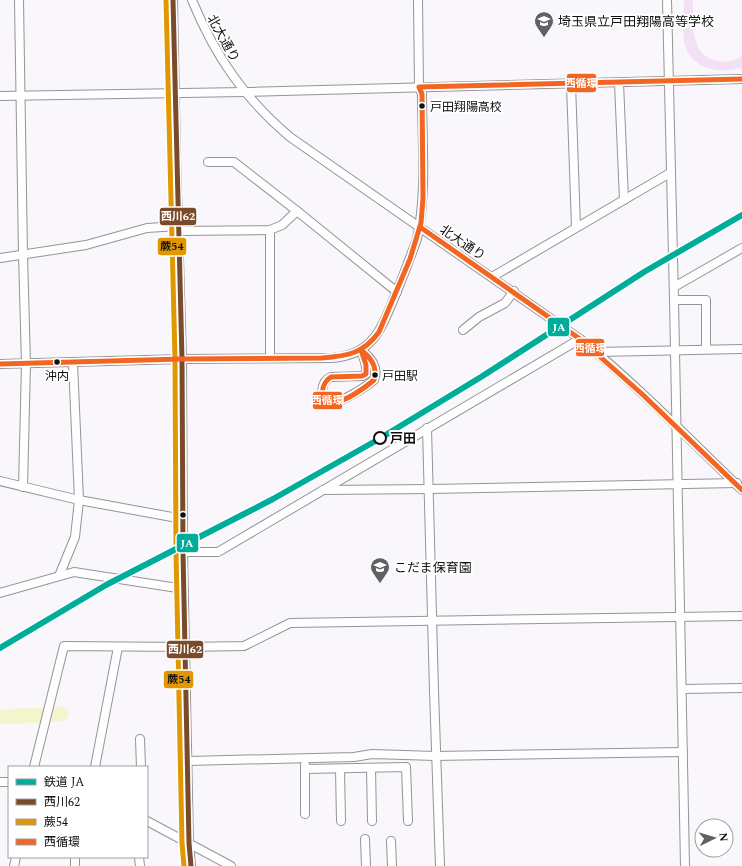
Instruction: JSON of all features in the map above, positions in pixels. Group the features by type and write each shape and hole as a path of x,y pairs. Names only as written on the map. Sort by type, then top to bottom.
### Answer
{"street":[{"path":"19,0 22,255 26,364 23,487"},
{"path":"173,0 174,93 182,359 183,552 189,843 191,866"},
{"name":"北大通り","path":"192,0 218,55 244,92 290,137 580,338 738,483 742,490"},
{"path":"0,364 182,359 341,358 361,350 370,343 379,333 417,239 420,227 423,202 422,94 419,87 418,0"},
{"path":"667,0 685,866"},
{"path":"0,96 244,92 742,79"},
{"path":"619,83 624,200"},
{"path":"571,84 576,227"},
{"path":"208,162 234,162 297,211 396,292"},
{"path":"492,277 670,172"},
{"path":"0,258 86,245 147,228 270,230 282,226 297,211"},
{"path":"270,230 270,358"},
{"path":"674,287 742,248"},
{"path":"463,330 479,317 505,303 514,292"},
{"path":"674,300 706,300 706,349"},
{"path":"183,552 218,552 580,338"},
{"path":"597,352 742,349"},
{"path":"361,350 370,357 376,368 374,380 341,400 333,402 325,398 322,390 324,381 328,378 362,376 366,374 367,369 363,361 361,350"},
{"path":"59,576 75,537 79,500 73,363"},
{"path":"427,428 440,866"},
{"path":"0,481 79,500 183,518"},
{"path":"322,490 738,483"},
{"path":"0,593 74,572 184,589"},
{"path":"34,766 64,646 244,646 290,623 742,616"},
{"path":"95,766 118,647"},
{"path":"682,690 742,688"},
{"path":"140,739 141,766"},
{"path":"188,761 354,757 372,754 436,756 683,752"},
{"path":"304,758 305,814"},
{"path":"305,769 406,767 408,821"},
{"path":"371,768 372,821"},
{"path":"340,769 341,821"},
{"path":"148,822 231,866"},
{"path":"365,839 366,866"},
{"path":"391,840 392,866"}],"shaded area":[{"path":"684,0 693,0 693,28 697,46 702,53 709,58 721,62 731,61 742,56 742,67 715,70 698,64 692,58 684,41"}],"waterway":[{"path":"0,717 61,714"}],"rail line":[{"name":"JA","path":"0,648 106,585 273,499 379,439 481,377 644,272 742,215"}],"transit line":[{"name":"蕨54","path":"166,0 175,359 176,552 182,843 184,866"},
{"name":"西川62","path":"173,0 182,359 183,552 189,843 191,866"},
{"name":"西循環","path":"0,364 182,359 322,358 347,355 367,345 379,332 410,259 421,223 423,198 422,94 419,87 742,79"},
{"name":"西循環","path":"420,227 580,339 642,394 742,490"},
{"name":"西循環","path":"361,350 373,363 375,371 374,380 349,397 338,402 328,401 325,399 323,395 323,387 331,377 362,376 366,374 366,365 361,350"}],"place":[{"name":"埼玉県立戸田翔陽高等学校","path":"544,38"},
{"name":"戸田翔陽高校","path":"422,106"},
{"name":"沖内","path":"57,362"},
{"name":"戸田駅","path":"375,375"},
{"name":"戸田","path":"380,438"},
{"name":"こだま保育園","path":"380,584"}]}
